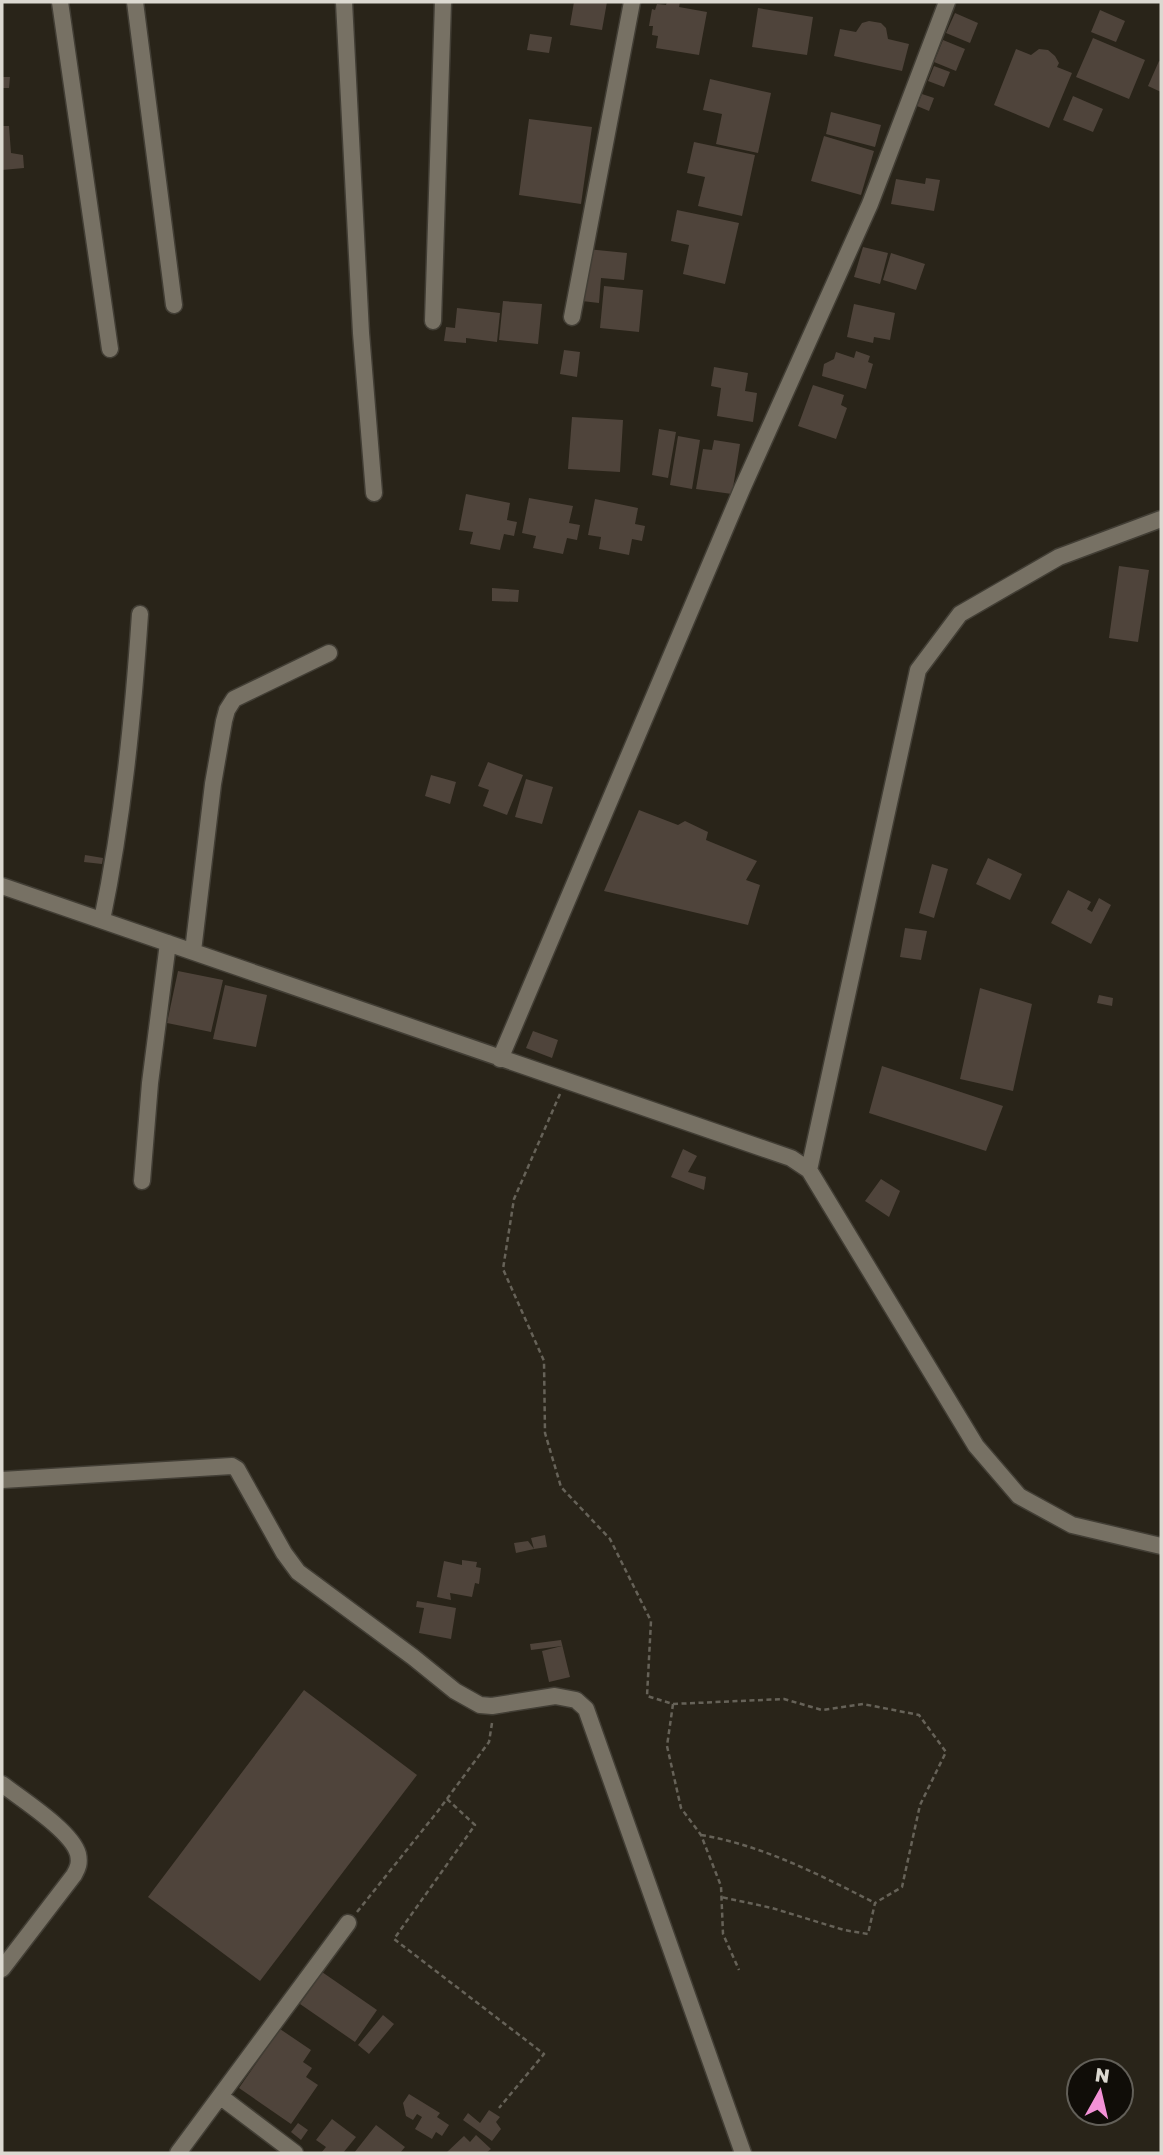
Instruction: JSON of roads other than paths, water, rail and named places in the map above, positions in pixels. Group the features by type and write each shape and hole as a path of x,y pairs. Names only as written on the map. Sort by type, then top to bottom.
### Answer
{"street":[{"path":"60,2 110,349"},
{"path":"135,2 174,304"},
{"path":"344,2 361,332 374,493"},
{"path":"433,321 443,2"},
{"path":"572,317 632,2"},
{"path":"500,1059 742,489 870,204 947,2"},
{"path":"809,1170 918,670 960,614 1059,557 1161,519"},
{"path":"102,920 132,732 140,614"},
{"path":"193,951 213,784 227,710 234,699 329,653"},
{"path":"2,886 791,1158 809,1170 976,1446 1019,1496 1072,1525 1161,1546"},
{"path":"142,1181 150,1083 168,943"},
{"path":"2,1480 232,1466 237,1469 284,1553 298,1572 455,1691 480,1705 492,1706 555,1696 576,1700 586,1709 743,2153"},
{"path":"2,1784 65,1833 79,1856 79,1866 2,1969"},
{"path":"178,2153 348,1923"},
{"path":"221,2096 295,2153"}]}
